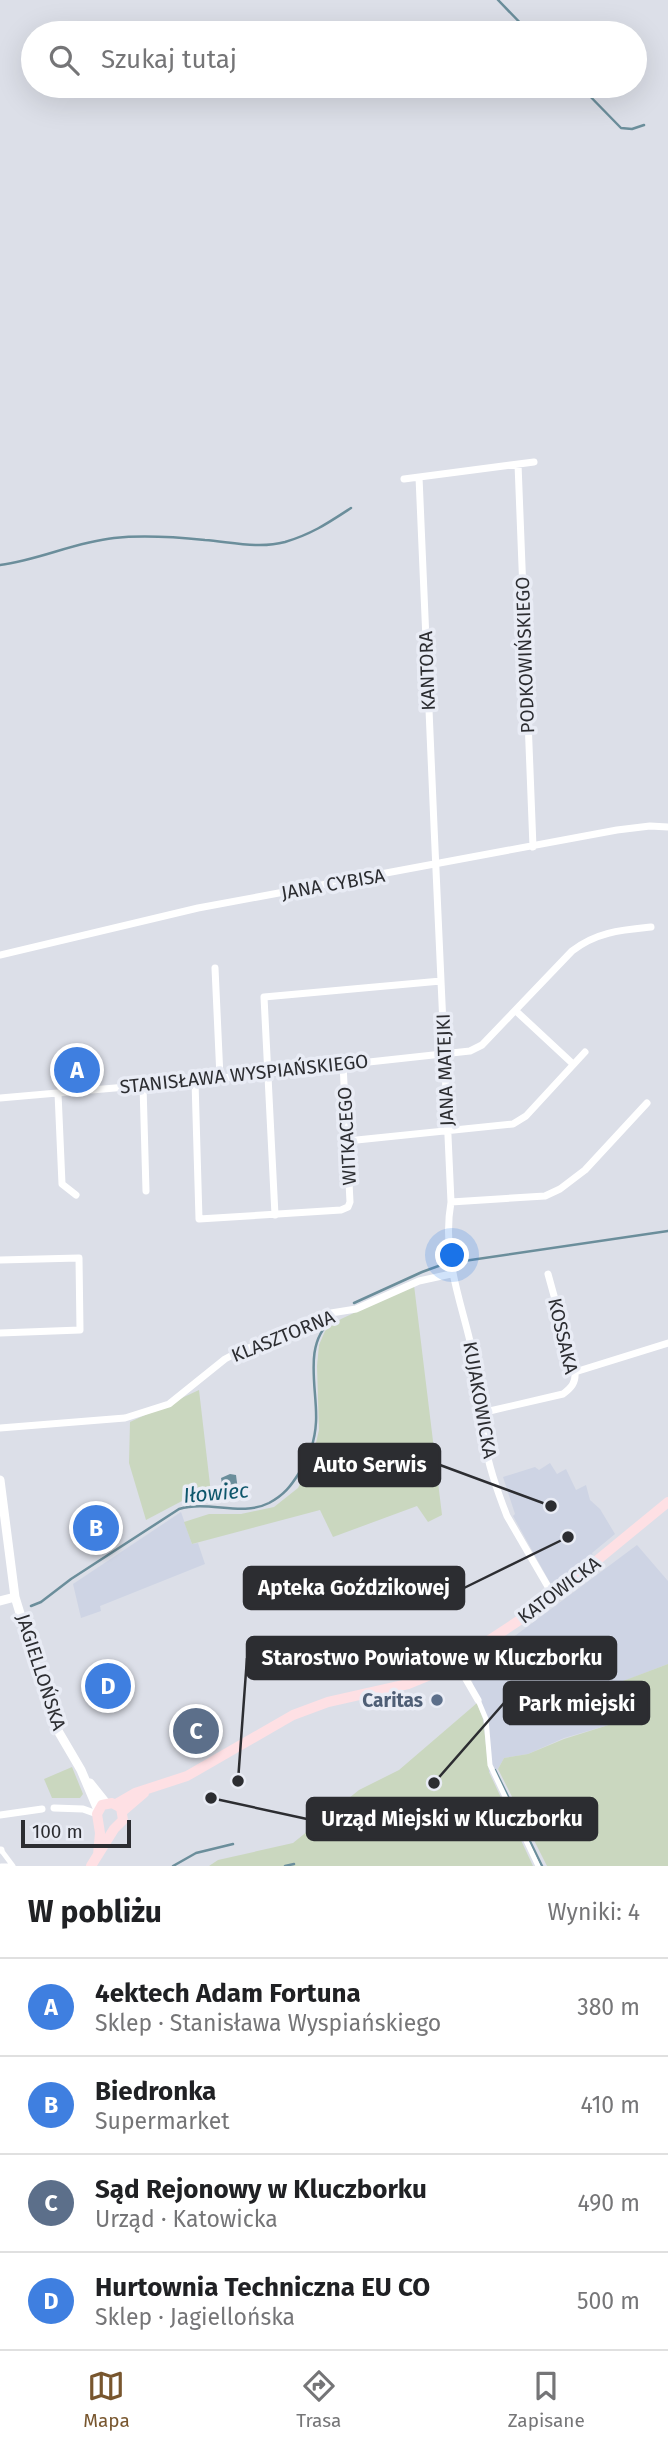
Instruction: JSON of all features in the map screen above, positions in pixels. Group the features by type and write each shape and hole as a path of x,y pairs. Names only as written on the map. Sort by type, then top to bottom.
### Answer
{"main road":[{"name":"KATOWICKA","path":"107,1811 149,1789 175,1781 207,1765 293,1715 312,1707 408,1684 436,1674 554,1597 668,1502"},
{"path":"107,1811 106,1829 114,1829"},
{"path":"91,1866 114,1829 123,1820 107,1811"},
{"path":"98,1855 107,1811"}],"street":[{"path":"404,480 534,462"},
{"name":"PODKOWIŃSKIEGO","path":"518,464 533,847"},
{"name":"KANTORA","path":"419,477 434,865"},
{"name":"JANA CYBISA","path":"0,955 198,908 634,828 668,827"},
{"name":"JANA MATEJKI","path":"434,865 446,1053 450,1202 447,1224 451,1274"},
{"name":"STANISŁAWA WYSPIAŃSKIEGO","path":"0,1098 195,1081 470,1051 482,1045 572,951 586,940 611,931 651,928"},
{"path":"215,968 220,1077"},
{"path":"195,1081 199,1219 275,1215 264,997 441,981"},
{"path":"516,1011 573,1065"},
{"path":"347,1141 513,1124 526,1116 585,1052"},
{"name":"WITKACEGO","path":"275,1215 341,1210 348,1207 343,1064"},
{"path":"143,1085 146,1191"},
{"path":"58,1093 62,1184 76,1195"},
{"path":"450,1202 545,1196 561,1189 585,1170 647,1103"},
{"path":"0,1260 79,1258 80,1330 0,1333"},
{"name":"KUJAKOWICKA","path":"451,1274 475,1363 485,1446 507,1516 554,1597"},
{"name":"KLASZTORNA","path":"0,1428 125,1418 169,1404 240,1350 296,1331 331,1313 356,1309 419,1281 451,1274"},
{"name":"KOSSAKA","path":"481,1413 563,1394 572,1388 575,1373 548,1274"},
{"path":"575,1373 668,1343"},
{"name":"JAGIELLOŃSKA","path":"0,1480 15,1597 54,1724 107,1811"},
{"path":"0,1601 15,1597"},
{"path":"456,1662 486,1719 490,1765 538,1866"},
{"path":"54,1808 107,1811"},
{"path":"0,1815 42,1809"},
{"path":"0,1850 13,1866"},
{"path":"1,1866 8,1866"}],"shaded area":[{"path":"550,1463 557,1474 566,1469 576,1490 586,1485 590,1500 600,1509 615,1534 592,1553 593,1556 553,1588 513,1516 515,1514 503,1477 535,1467 539,1470"},
{"path":"230,1474 236,1475 239,1498 224,1497 221,1478"},
{"path":"181,1512 192,1544 198,1543 205,1564 100,1606 101,1611 81,1618 73,1584"},
{"path":"637,1545 668,1581 668,1664 608,1687 619,1722 564,1738 528,1754 504,1758 498,1769 489,1772 483,1719 469,1670"}],"green space":[{"path":"414,1285 442,1515 428,1522 417,1506 333,1537 320,1510 192,1544 184,1522 209,1514 241,1514 274,1507 298,1488 312,1460 319,1430 317,1366 319,1345 325,1331 341,1319"},
{"path":"199,1390 212,1502 182,1501 146,1520 129,1463 130,1422"},
{"path":"668,1664 668,1866 547,1866 498,1769 504,1758 528,1754 618,1722 607,1687"},
{"path":"477,1703 483,1719 489,1772 533,1866 209,1866 218,1860 293,1843 359,1790 399,1770"},
{"path":"72,1767 83,1794 80,1798 52,1798 44,1779"}],"waterway":[{"path":"498,0 518,21"},
{"path":"592,98 621,128 632,129 644,125"},
{"path":"0,565 85,543 125,537 171,537 275,544 312,532 351,508"},
{"name":"Iłowiec","path":"457,1262 668,1231"},
{"name":"Iłowiec","path":"354,1303 444,1264"},
{"name":"Iłowiec","path":"31,1606 41,1602 71,1579 179,1509 202,1506 247,1509 269,1503 283,1493 303,1467 313,1443 316,1422 314,1354 323,1330 332,1320"},
{"path":"495,1770 542,1866"},
{"path":"173,1866 196,1853 233,1844"},
{"path":"285,1866 294,1864"}],"place":[{"name":"4ektech Adam Fortuna","path":"77,1070"},
{"name":"Auto Serwis","path":"551,1506"},
{"name":"Biedronka","path":"96,1528"},
{"name":"Apteka Goździkowej","path":"568,1537"},
{"name":"Hurtownia Techniczna EU CO","path":"108,1686"},
{"name":"Caritas","path":"437,1700"},
{"name":"Sąd Rejonowy w Kluczborku","path":"196,1731"},
{"name":"Starostwo Powiatowe w Kluczborku","path":"238,1781"},
{"name":"Park miejski","path":"434,1783"},
{"name":"Urząd Miejski w Kluczborku","path":"211,1798"}]}
